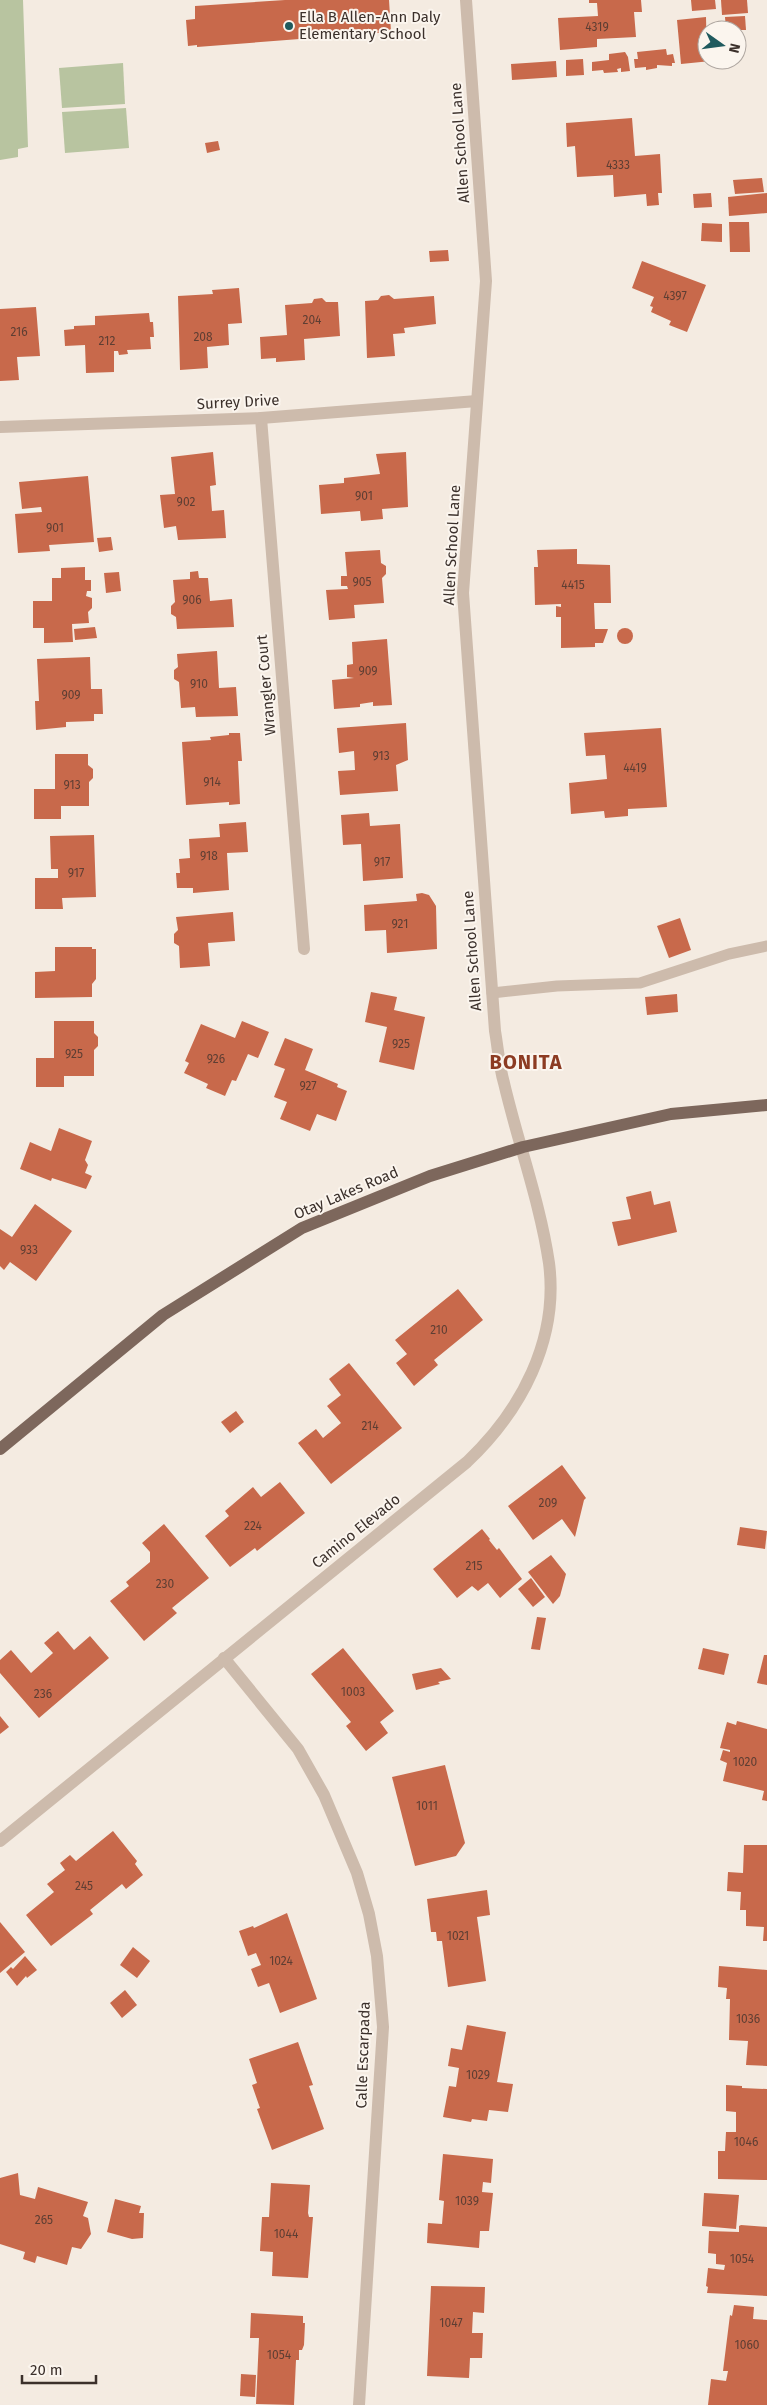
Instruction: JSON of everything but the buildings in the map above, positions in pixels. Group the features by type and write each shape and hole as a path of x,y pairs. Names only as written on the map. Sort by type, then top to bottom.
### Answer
{"main road":[{"name":"Otay Lakes Road","path":"0,1449 164,1315 302,1228 430,1176 523,1147 671,1114 767,1105"}],"street":[{"name":"Allen School Lane","path":"466,0 486,281 463,593 494,1031 504,1082 523,1147"},
{"name":"Surrey Drive","path":"0,427 261,418 476,401"},
{"name":"Wrangler Court","path":"261,418 304,949"},
{"name":"Camino Elevado","path":"0,1841 467,1462 502,1425 517,1404 538,1358 548,1311 550,1287 549,1263 523,1147"},
{"name":"Calle Escarpada","path":"224,1658 298,1749 324,1795 357,1873 369,1914 377,1956 383,2028 359,2405"}],"lane":[{"path":"492,993 557,986 640,983 729,954 767,946"}],"green space":[{"path":"0,0 23,0 28,147 18,149 18,157 0,160"},
{"path":"123,63 125,104 62,108 59,68"},
{"path":"126,108 129,148 65,153 62,112"}],"place":[{"name":"Ella B Allen-Ann Daly Elementary School","path":"289,26"}],"district":[{"name":"BONITA","path":"526,1062"}]}
